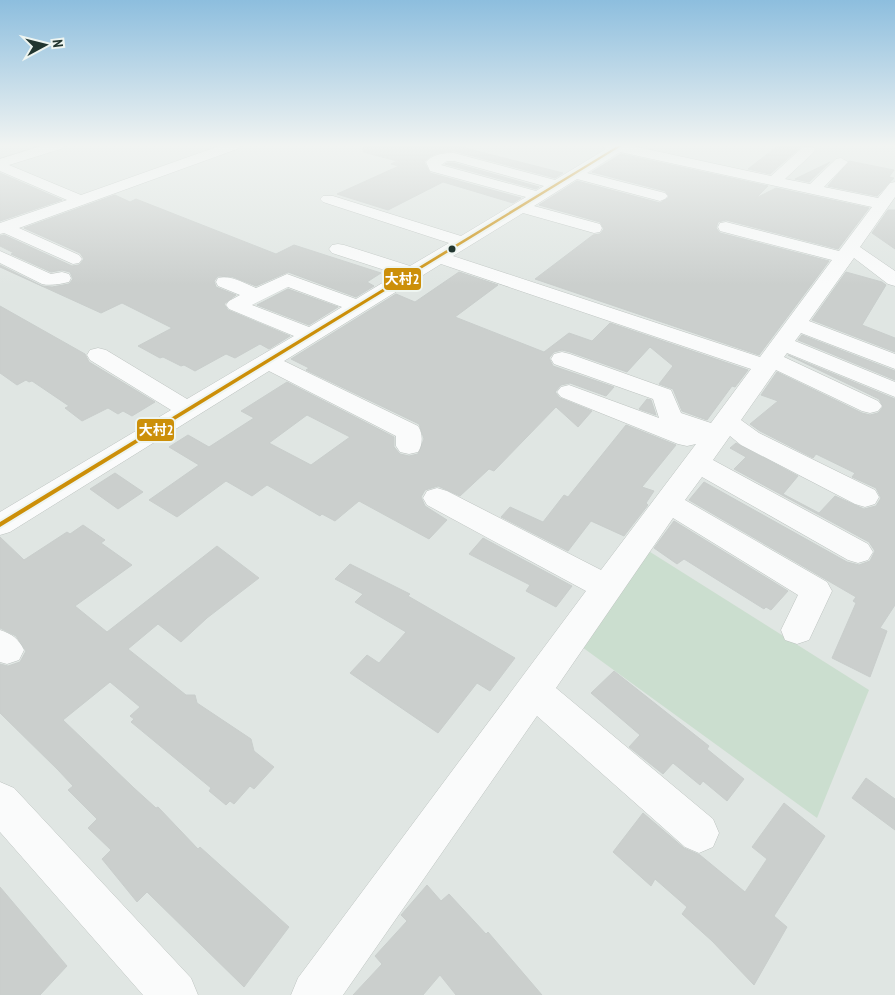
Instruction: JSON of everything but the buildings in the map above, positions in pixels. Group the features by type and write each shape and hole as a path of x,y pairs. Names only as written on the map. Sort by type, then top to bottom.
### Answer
{"street":[{"path":"60,191 80,200"},
{"path":"2,228 104,191"},
{"path":"503,191 594,228"},
{"path":"0,525 546,191"},
{"path":"642,191 660,196"},
{"path":"835,191 889,195"},
{"path":"316,995 889,195"},
{"path":"328,198 463,242"},
{"path":"726,227 848,254 895,280"},
{"path":"2,228 73,259"},
{"path":"338,249 413,273"},
{"path":"0,256 49,280 62,278"},
{"path":"439,257 780,349 895,390"},
{"path":"311,335 236,305 287,280 357,306"},
{"path":"225,282 256,295"},
{"path":"780,349 895,362"},
{"path":"780,349 870,406"},
{"path":"98,355 188,410"},
{"path":"562,358 663,395 671,418 714,441 858,552"},
{"path":"268,362 409,432 409,446"},
{"path":"569,392 714,441 750,439 865,497"},
{"path":"437,498 608,588"},
{"path":"669,503 816,591 797,630"},
{"path":"534,691 699,832"},
{"path":"0,802 174,995"}],"green space":[{"path":"647,550 869,690 817,818 582,647"}],"transit line":[{"name":"大村2","path":"0,525 546,191"}]}
